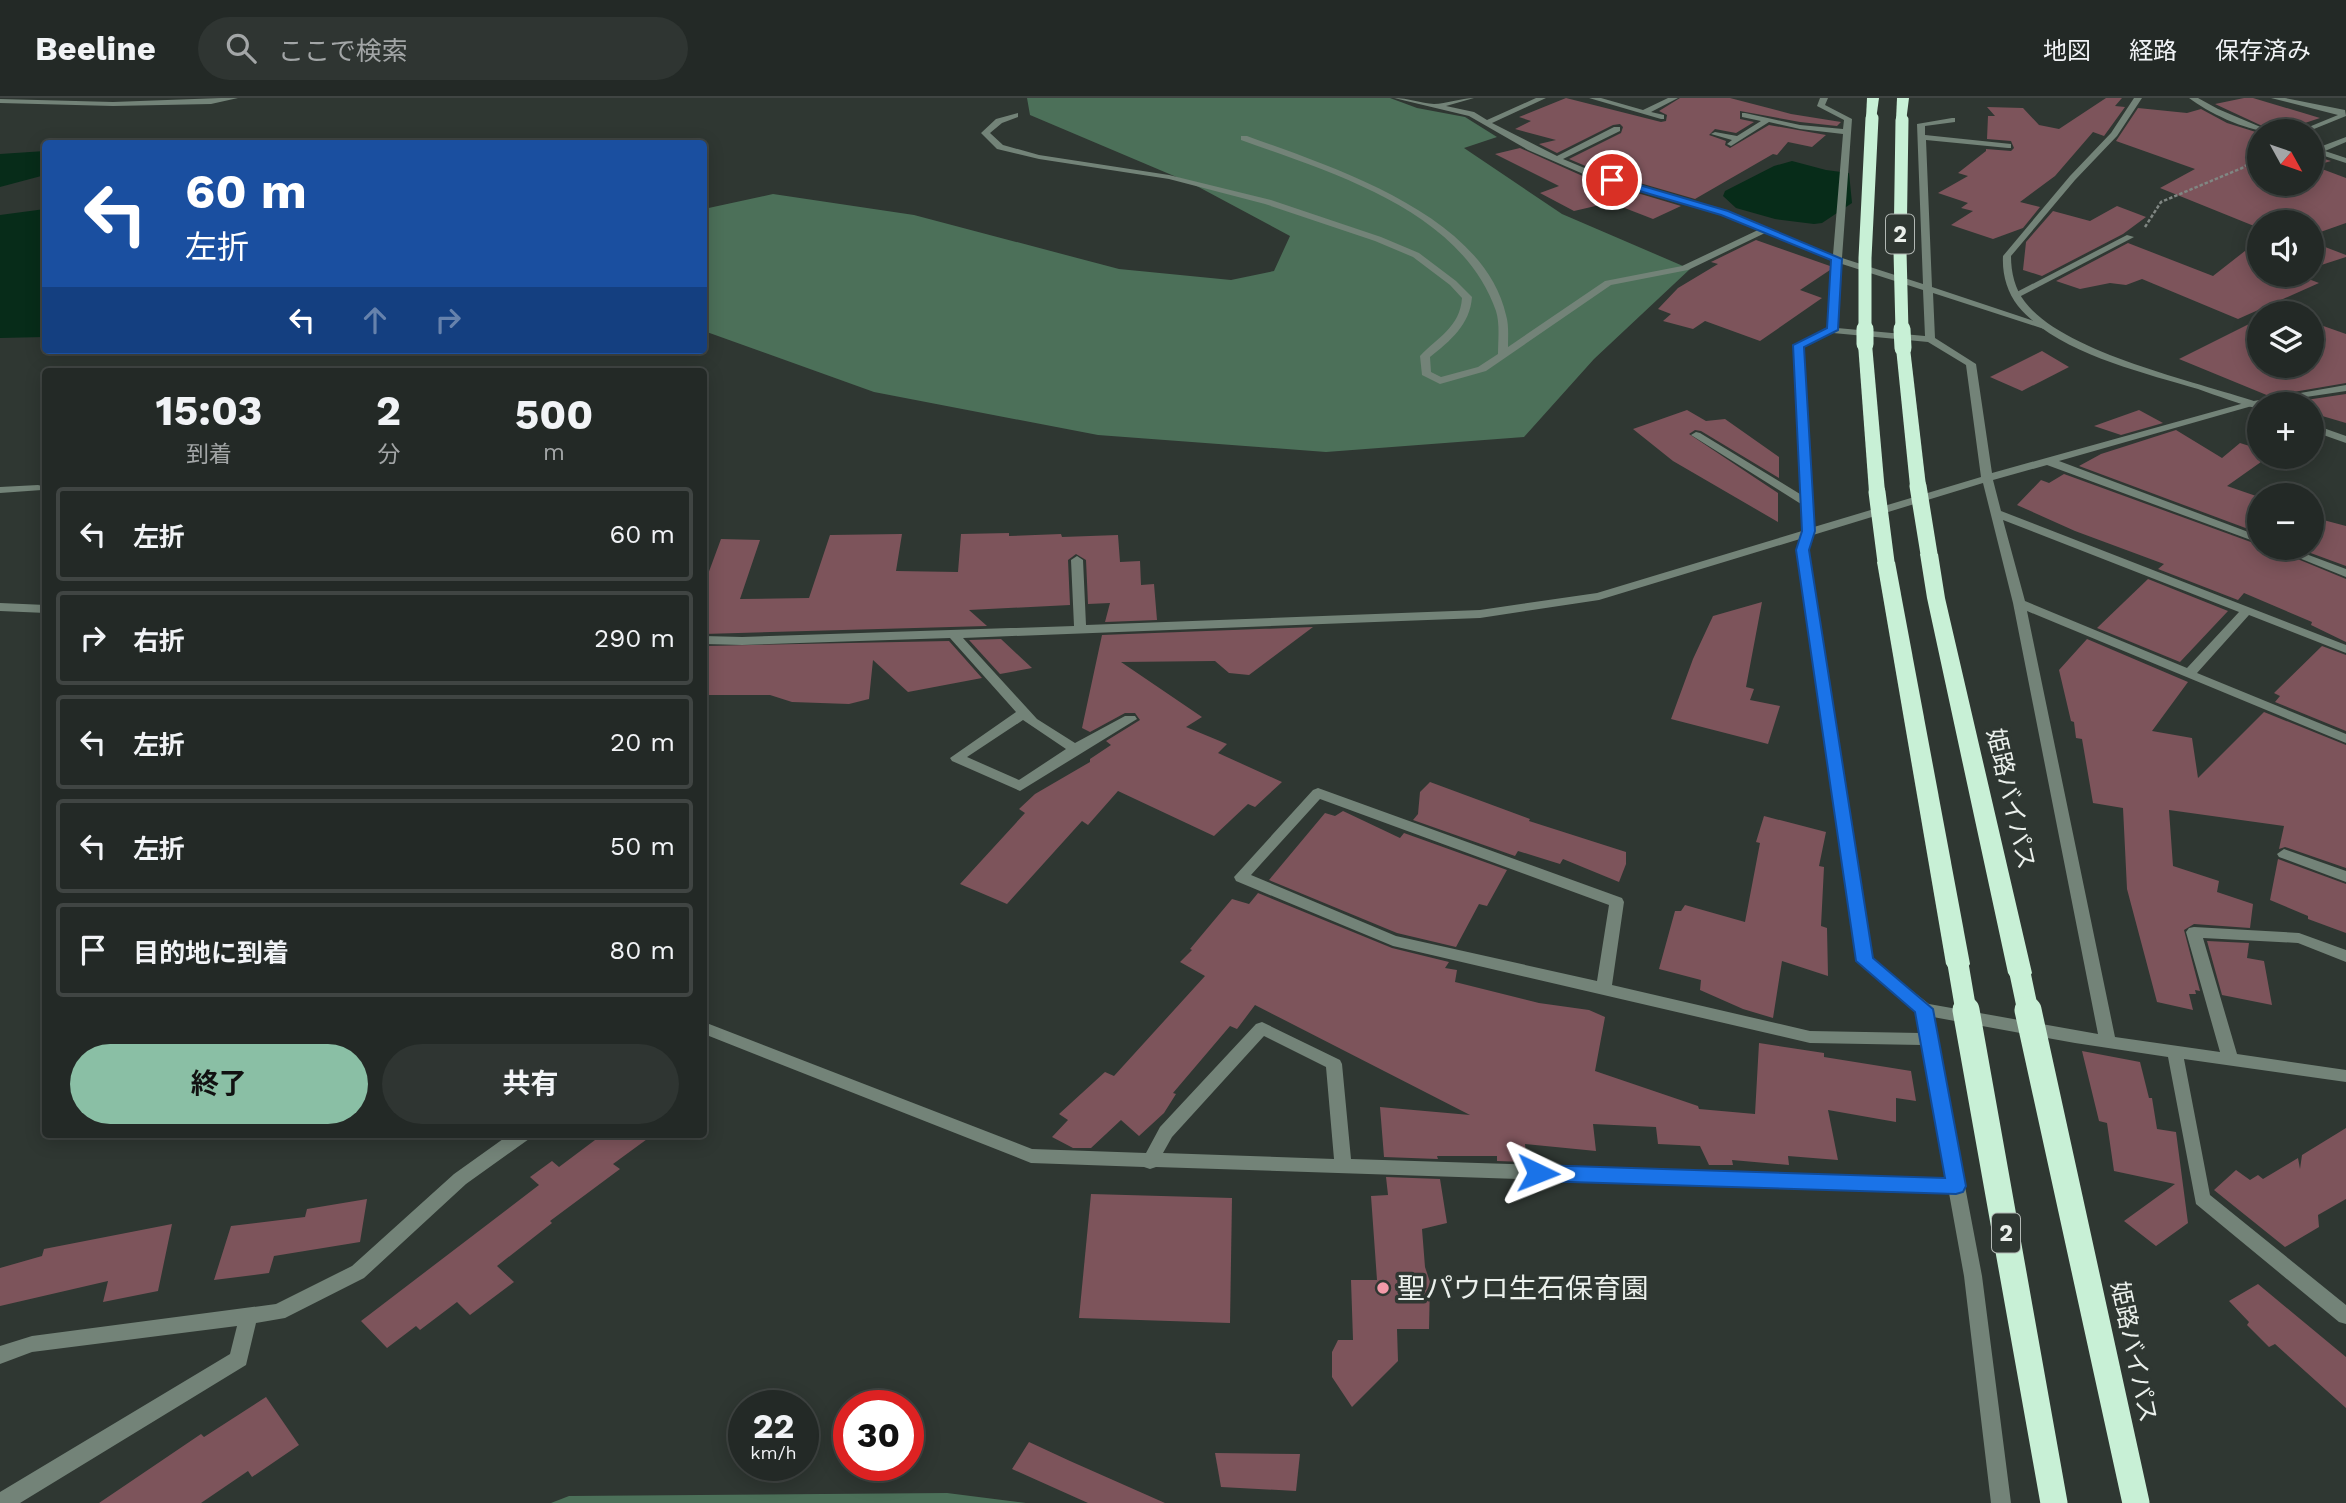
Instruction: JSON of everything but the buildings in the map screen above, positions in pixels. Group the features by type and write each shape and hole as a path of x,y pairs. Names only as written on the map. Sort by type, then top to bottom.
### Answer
{"highway":[{"name":"2","path":"1873,98 1865,258 1865,344 1877,492 1886,562 2054,1503"},
{"name":"姫路バイパス","path":"1903,98 1900,251 1903,348 1918,486 1936,598 2136,1503"}],"street":[{"path":"0,101 113,104 211,102 234,98"},
{"path":"1398,98 1471,114 1488,121 1521,142 1591,174 1725,213 1836,259 2047,327 2103,355 2247,402"},
{"path":"1436,107 1470,98"},
{"path":"1488,121 1542,98"},
{"path":"1593,98 1661,117"},
{"path":"1644,112 1674,98"},
{"path":"1824,98 1821,106 1848,119 1832,330"},
{"path":"2047,327 2023,307 2009,284 2007,256 2063,188 2109,140 2134,109 2138,98"},
{"path":"2193,98 2215,111 2247,124"},
{"path":"2275,98 2345,113"},
{"path":"2324,122 2345,113"},
{"path":"1016,115 999,121 985,133 1000,147 1039,157 1168,177 1268,202 1378,239 1416,255 1454,283 1467,297 1467,307 1453,332 1425,356 1426,373 1440,381 1482,369 1608,283 1685,268 1764,230"},
{"path":"1745,115 1847,132"},
{"path":"1715,134 1735,142 1767,120"},
{"path":"1930,339 1921,124 1952,120"},
{"path":"1558,159 1612,131 1598,130"},
{"path":"1921,137 2008,146"},
{"path":"1244,138 1346,177 1416,212 1450,237 1482,269 1501,313 1503,355"},
{"path":"2324,147 2346,139"},
{"path":"2324,153 2346,161"},
{"path":"2016,296 2130,237"},
{"path":"2108,1042 2019,603 1987,478 1971,364 1930,339 1832,330 1798,345 1808,531 1802,550 1865,961 1924,1009 2108,1042 2346,1076"},
{"path":"2324,393 2343,390"},
{"path":"707,640 954,635 1480,614 1599,596 1987,478 2247,407"},
{"path":"2324,432 2346,440"},
{"path":"1696,435 1807,503"},
{"path":"2048,461 2247,536"},
{"path":"0,490 38,488"},
{"path":"1996,513 2346,649"},
{"path":"1077,560 1080,630"},
{"path":"2312,560 2346,573"},
{"path":"2019,603 2346,739"},
{"path":"0,607 42,609"},
{"path":"2190,673 2247,610"},
{"path":"954,635 1032,722 1075,749"},
{"path":"1024,713 957,758 1020,786 1075,749 1130,719"},
{"path":"1604,989 1617,902 1318,793 1241,877 1393,941 1810,1037 1929,1039"},
{"path":"2284,854 2346,877"},
{"path":"2231,1060 2194,932 2299,939 2346,957"},
{"path":"1924,1009 1973,1276 2001,1503"},
{"path":"1150,1162 1166,1132 1262,1028 1334,1063 1343,1167"},
{"path":"707,1029 1031,1156 1150,1162 1956,1186"},
{"path":"2175,1052 2202,1199 2346,1316"},
{"path":"0,1355 32,1344 278,1312 358,1272 460,1179 517,1138"},
{"path":"1,1503 239,1359 248,1316"}],"path":[{"path":"2130,237 2143,230 2150,222 2151,212 2161,202 2247,164"}],"shaded area":[{"path":"1027,98 1390,98 1417,108 1465,117 1497,137 1464,148 1562,214 1690,269 1594,359 1524,437 1326,452 1098,435 874,392 707,332 707,208 773,194 914,215 1119,269 1231,280 1274,271 1290,236 1193,184 1030,115"},
{"path":"42,151 42,176 0,187 0,154"},
{"path":"1792,161 1849,173 1852,203 1822,223 1814,224 1775,219 1736,208 1723,196 1725,191 1774,166"},
{"path":"42,209 42,337 0,338 0,215"},
{"path":"947,1493 1026,1503 551,1503 569,1496"}],"place":[{"name":"聖パウロ生石保育園","path":"1383,1288"}],"route":[{"path":"1538,1173 1956,1186 1924,1009 1865,961 1820,653 1802,550 1808,531 1798,345 1832,330 1836,259 1725,213 1654,190 1612,180"}]}
